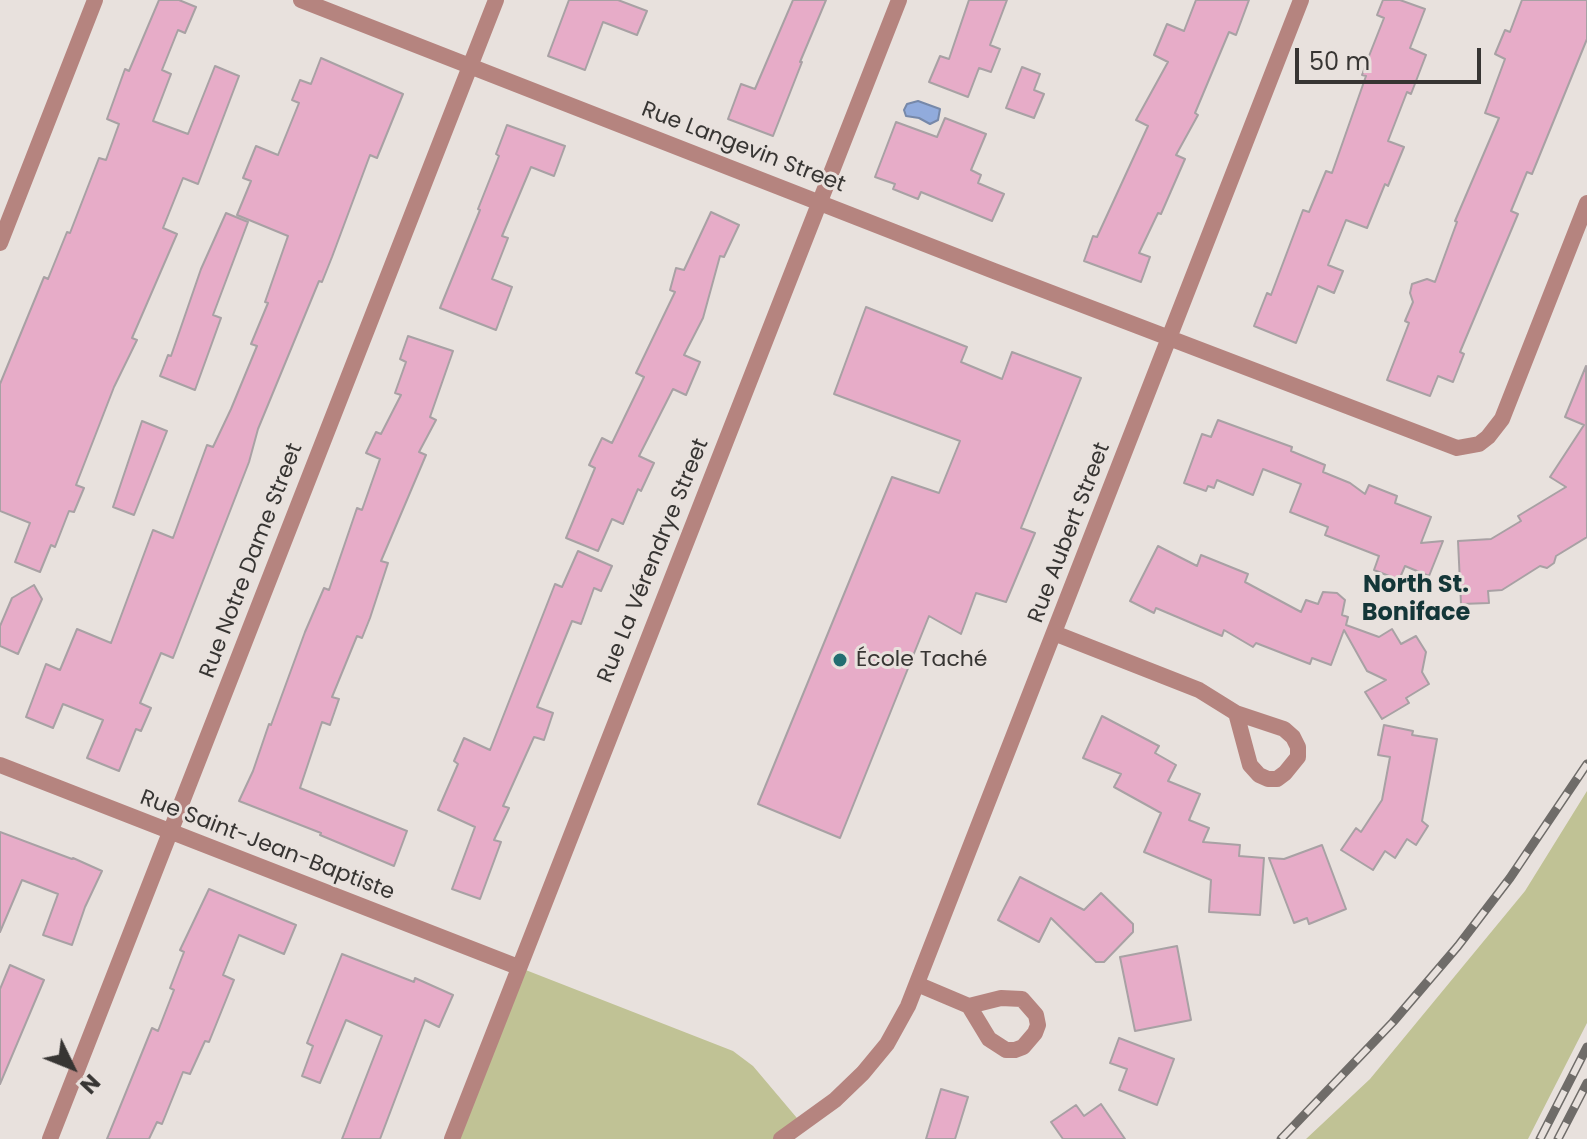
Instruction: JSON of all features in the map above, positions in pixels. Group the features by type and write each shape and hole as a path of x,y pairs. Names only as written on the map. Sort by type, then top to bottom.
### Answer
{"street":[{"path":"0,243 95,0"},
{"name":"Rue Langevin Street","path":"301,0 1457,448 1479,444 1496,428 1507,408 1587,203"},
{"name":"Rue Notre Dame Street","path":"50,1139 496,0"},
{"name":"Rue La Vérendrye Street","path":"452,1139 899,0"},
{"name":"Rue Aubert Street","path":"781,1139 835,1100 863,1073 900,1023 1301,0"},
{"path":"1054,633 1199,690 1236,713 1284,729 1293,737 1298,747 1298,757 1277,779 1259,775 1250,765 1236,713"},
{"name":"Rue Saint-Jean-Baptiste","path":"0,765 518,967"},
{"path":"917,984 969,1006"}],"green space":[{"path":"1587,791 1587,1023 1528,1139 1306,1139 1370,1079 1525,891"},
{"path":"518,967 733,1051 753,1066 802,1124 781,1139 452,1139"}],"water":[{"path":"918,101 940,109 938,120 930,124 906,116 904,110 907,104"}],"building":[{"path":"159,0 179,0 196,7 185,33 178,30 162,70 171,74 153,121 188,134 215,66 239,76 198,184 183,178 163,228 177,234 132,338 137,340 114,387 76,485 84,488 74,512 69,511 55,547 51,545 40,572 15,562 30,523 0,511 0,384 44,277 48,279 67,232 70,233 99,158 106,160 119,124 107,119 125,69 129,71"},
{"path":"569,0 618,0 647,11 637,35 603,22 585,70 548,56"},
{"path":"793,0 826,0 773,136 728,119 741,84 755,89"},
{"path":"969,0 1007,0 990,45 1000,49 991,72 979,68 968,97 929,82 940,56 949,59"},
{"path":"1196,0 1249,0 1236,35 1229,32 1195,113 1198,115 1176,155 1185,159 1161,214 1158,213 1139,253 1150,257 1141,282 1084,261 1093,236 1097,237 1148,126 1136,120 1168,62 1154,55 1167,24 1184,31"},
{"path":"1383,0 1400,0 1425,9 1410,48 1426,55 1411,94 1407,92 1388,141 1404,147 1367,228 1346,220 1328,265 1343,271 1334,293 1318,286 1296,343 1254,326 1267,293 1271,295 1303,210 1309,212 1326,171 1332,173 1366,76 1362,75 1384,18 1377,15"},
{"path":"1522,0 1587,0 1587,39 1532,174 1527,172 1511,211 1518,214 1460,352 1464,354 1453,382 1438,376 1430,396 1387,380 1409,323 1405,321 1413,302 1410,293 1412,284 1427,279 1435,282 1455,221 1499,118 1485,113 1505,59 1495,54 1505,30 1510,32"},
{"path":"321,58 403,94 377,158 370,155 322,282 319,281 258,429 249,462 173,658 161,653 140,703 151,708 141,731 136,729 119,771 87,758 103,720 63,704 53,728 26,717 46,664 60,670 77,629 111,643 153,530 173,538 207,445 213,447 231,409 257,346 251,344 268,303 265,302 288,236 237,215 251,181 243,178 256,146 278,155 299,103 292,100 300,80 311,84"},
{"path":"1022,67 1040,74 1034,90 1044,94 1034,118 1006,108"},
{"path":"945,118 986,134 971,170 981,175 978,183 1004,194 992,221 921,192 918,199 893,189 895,184 875,177 896,122 937,137"},
{"path":"507,125 565,146 554,176 531,167 502,236 508,238 492,279 512,287 496,330 440,308 480,210"},
{"path":"711,212 739,225 724,257 720,256 703,318 684,355 700,362 686,395 673,389 639,456 654,463 641,491 638,489 623,524 612,519 598,551 566,538 595,468 589,465 602,438 612,443 644,377 636,373 675,292 670,290 676,268 684,270"},
{"path":"226,213 248,222 213,315 221,318 195,390 160,376 168,355 171,356 201,269"},
{"path":"866,307 967,347 961,362 1002,379 1012,352 1081,378 1021,528 1035,533 1006,602 976,593 961,634 929,616 840,838 758,804 892,477 939,493 960,441 834,394"},
{"path":"408,336 453,351 430,417 436,420 419,452 426,455 381,561 388,563 370,618 362,638 357,636 332,697 339,699 330,725 322,722 300,788 407,831 394,866 239,801 305,632 324,588 329,590 357,508 362,510 380,459 366,453 376,432 381,434 401,395 395,393 406,362 400,359"},
{"path":"1586,366 1587,537 1556,556 1554,563 1547,568 1540,566 1502,590 1488,591 1489,603 1461,604 1458,541 1491,539 1521,521 1518,516 1566,487 1550,477 1584,425 1565,417"},
{"path":"1218,420 1292,447 1291,451 1325,465 1323,472 1350,483 1365,494 1369,485 1397,496 1395,503 1431,517 1421,543 1443,541 1429,576 1405,566 1399,580 1374,570 1379,556 1325,535 1328,527 1290,512 1301,484 1263,469 1253,495 1217,480 1214,488 1208,486 1206,491 1184,483 1202,434 1211,437"},
{"path":"142,421 167,431 134,515 113,507"},
{"path":"1158,546 1197,566 1201,555 1248,574 1245,582 1301,612 1306,600 1318,604 1323,592 1337,593 1345,600 1342,615 1348,617 1346,625 1379,637 1392,629 1401,644 1416,636 1426,652 1422,672 1429,684 1406,698 1409,703 1382,719 1365,692 1386,680 1367,671 1344,630 1331,665 1312,658 1310,664 1256,643 1253,647 1224,630 1222,636 1156,608 1154,613 1130,601"},
{"path":"578,551 612,566 601,591 594,588 581,624 572,621 537,707 553,713 544,740 534,737 503,806 509,808 494,840 501,842 480,899 452,889 475,827 438,810 458,764 454,761 464,738 490,750 555,584 562,587"},
{"path":"34,585 42,599 18,654 0,646 0,626 12,598"},
{"path":"1102,716 1159,746 1155,753 1176,765 1168,781 1200,794 1189,820 1209,828 1203,842 1240,845 1239,856 1264,858 1260,915 1209,912 1211,880 1144,852 1161,813 1114,787 1121,774 1083,758"},
{"path":"1384,725 1413,731 1412,735 1437,739 1422,821 1428,826 1416,845 1407,839 1395,858 1385,851 1373,870 1341,850 1356,828 1361,832 1382,800 1390,757 1378,755"},
{"path":"0,832 102,871 72,945 43,935 58,894 22,880 0,932"},
{"path":"1322,845 1346,909 1309,924 1307,918 1294,923 1269,858 1284,859"},
{"path":"1020,877 1084,910 1101,893 1133,924 1133,932 1104,962 1096,962 1051,918 1039,942 998,920"},
{"path":"209,889 296,925 284,954 239,935 223,975 234,980 209,1042 205,1041 190,1074 183,1072 162,1124 157,1122 149,1139 107,1139 152,1028 158,1031 174,990 170,988 184,952 180,950"},
{"path":"1177,946 1191,1020 1135,1031 1120,957"},
{"path":"342,954 414,982 415,978 453,995 439,1027 425,1020 380,1139 342,1139 382,1036 346,1020 320,1083 302,1076 313,1046 307,1043"},
{"path":"10,965 44,980 0,1084 0,989"},
{"path":"1119,1038 1174,1059 1157,1105 1119,1090 1127,1069 1110,1063"},
{"path":"941,1089 968,1097 955,1139 926,1139"},
{"path":"1101,1104 1125,1139 1063,1139 1051,1122 1076,1105 1084,1116"}],"railway":[{"path":"1281,1139 1393,1022 1458,946 1510,878 1587,764"},
{"path":"1540,1139 1587,1047"},
{"path":"1558,1139 1587,1083"}],"place":[{"name":"École Taché","path":"840,660"}],"district":[{"name":"North St. Boniface","path":"1416,600"}]}
